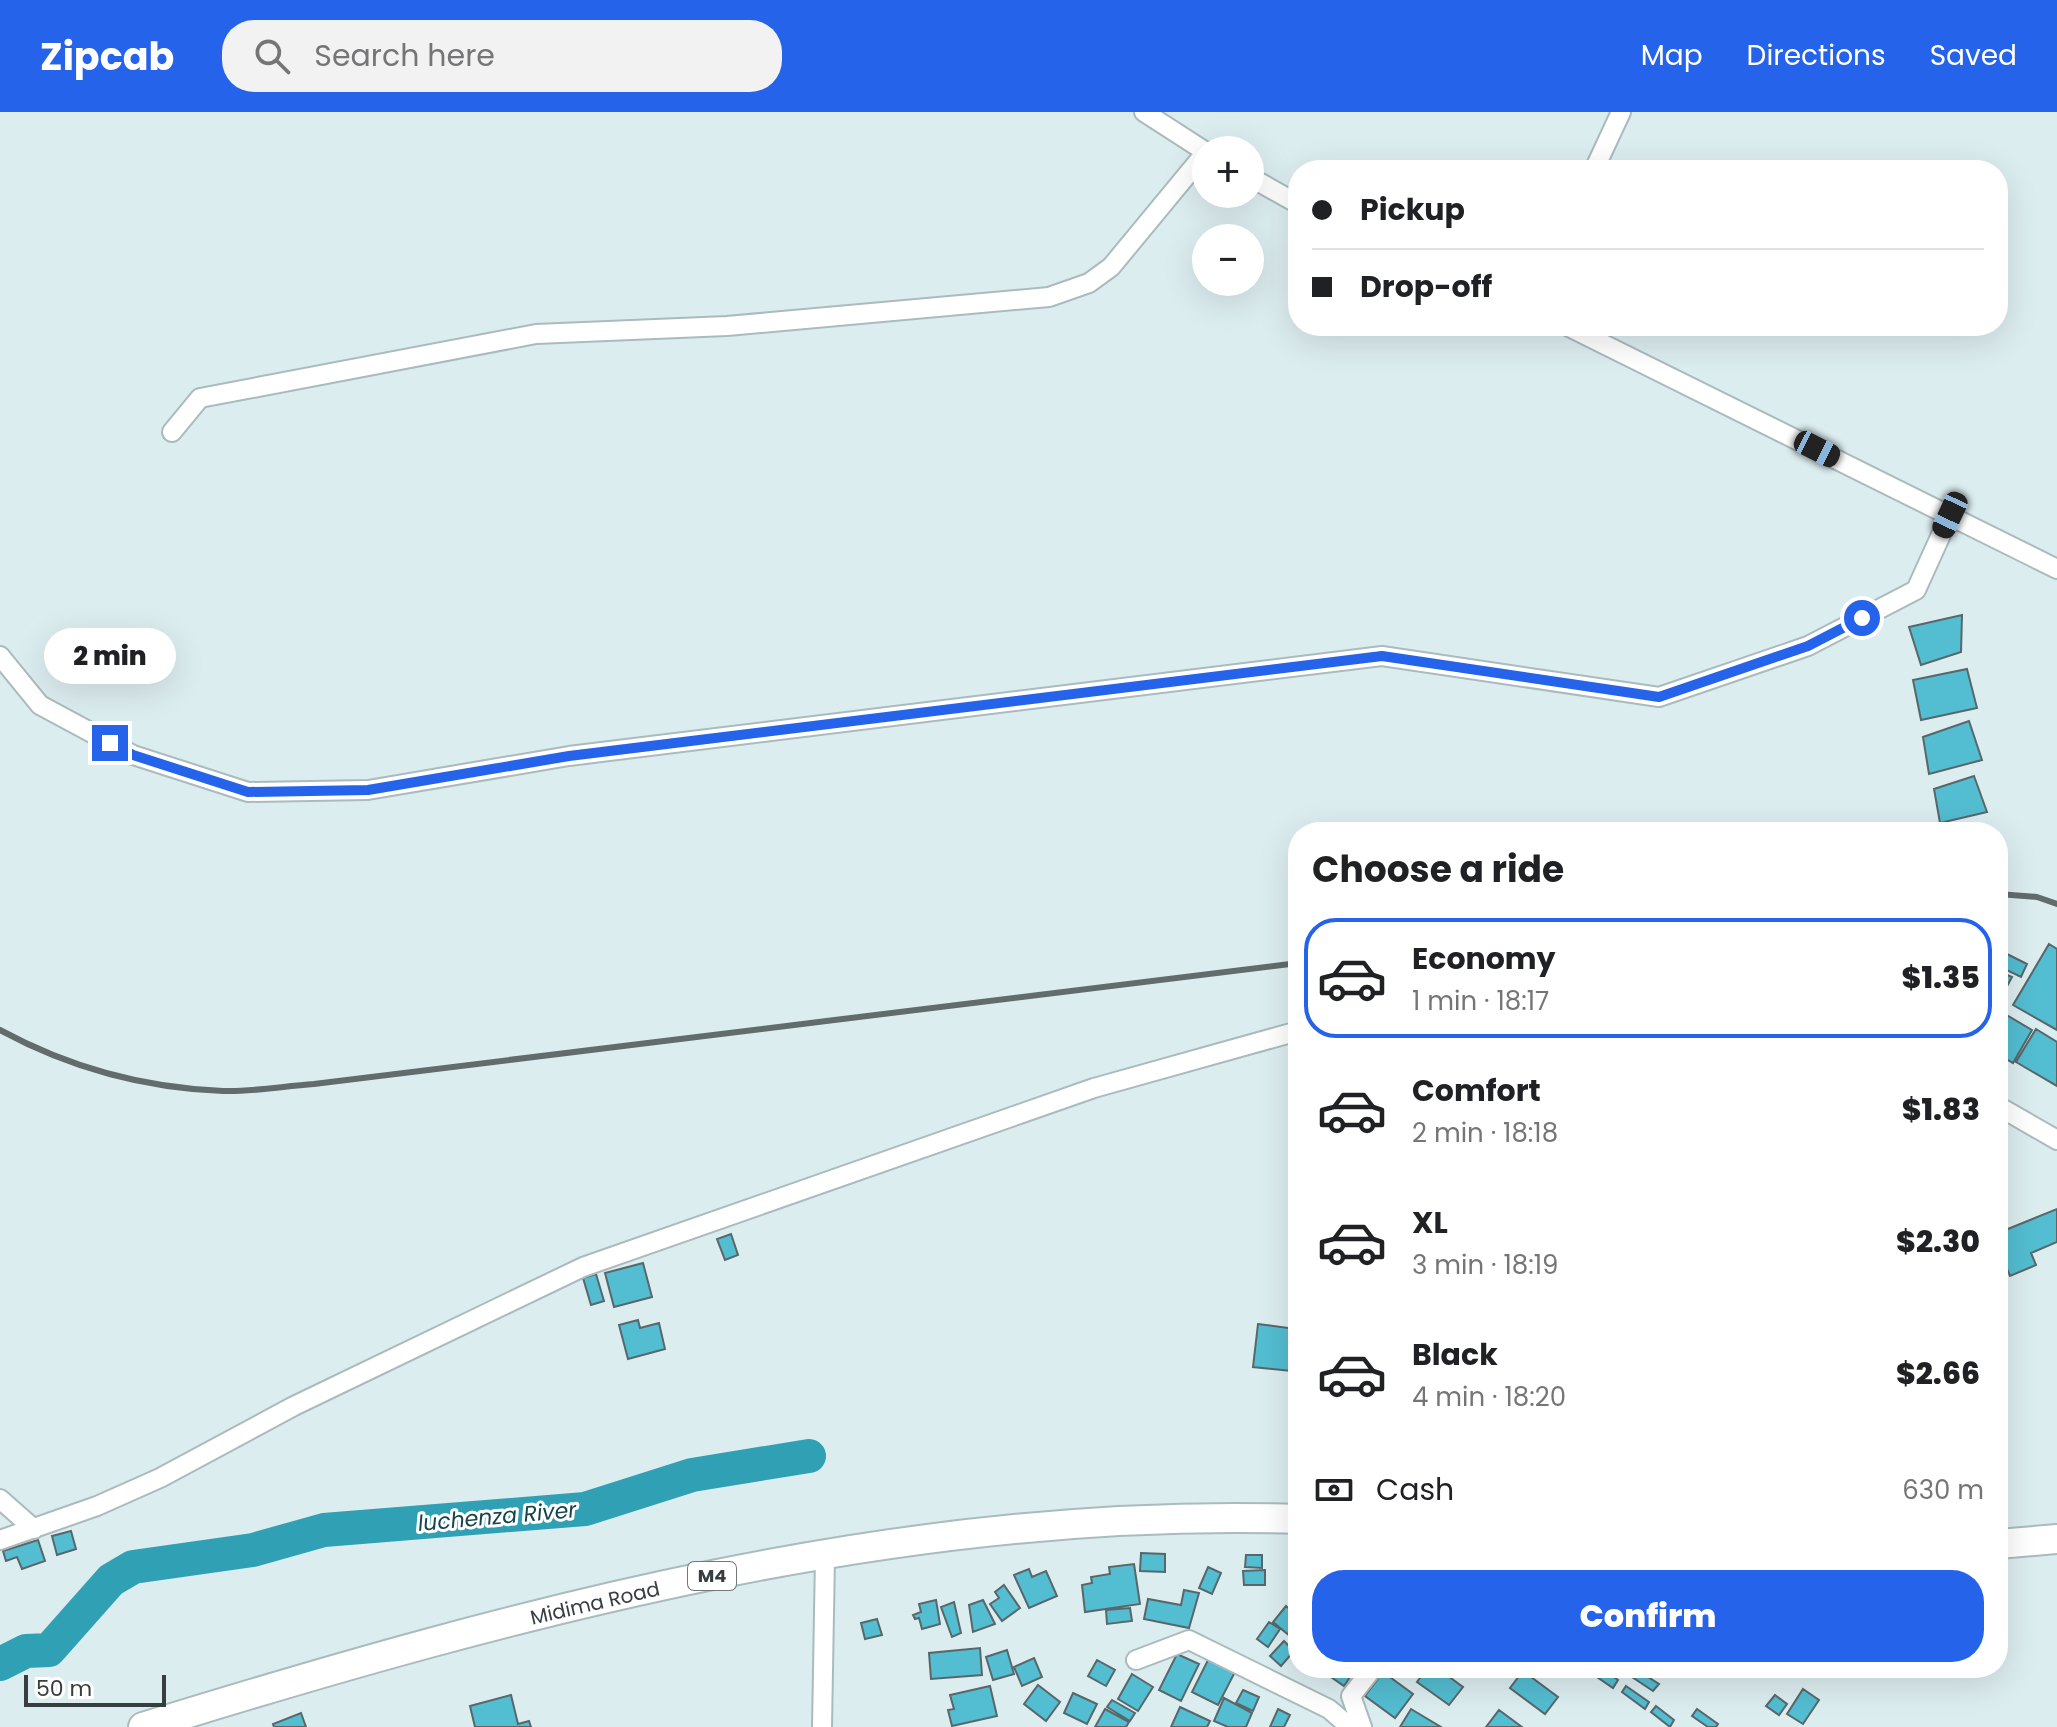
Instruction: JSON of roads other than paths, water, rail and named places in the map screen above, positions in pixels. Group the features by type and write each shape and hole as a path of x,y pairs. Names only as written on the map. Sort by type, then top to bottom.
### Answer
{"main road":[{"name":"Midima Road","path":"143,1727 553,1611 825,1556 978,1534 1118,1522 1288,1519"},
{"path":"2008,1543 2057,1539"}],"street":[{"path":"1144,112 1192,143"},
{"path":"1599,160 1621,112"},
{"path":"172,432 200,398 536,334 727,326 1049,297 1089,283 1111,267 1192,169"},
{"path":"1264,185 1288,198"},
{"path":"1587,336 2057,569"},
{"path":"0,656 40,705 133,755 248,792 368,790 569,756 1382,656 1659,697 1808,646 1916,590 1950,515"},
{"path":"0,1540 160,1478 294,1406 583,1267 1094,1088 1288,1034"},
{"path":"2008,1112 2057,1140"},
{"path":"0,1499 34,1529"},
{"path":"822,1727 825,1556"},
{"path":"1136,1660 1189,1640 1329,1709 1350,1727"},
{"path":"1362,1727 1351,1696 1365,1678"}],"waterway":[{"name":"luchenza River","path":"0,1664 26,1651 49,1650 111,1580 133,1567 253,1550 324,1530 585,1509 692,1475 809,1456"}],"railway":[{"path":"2008,895 2037,897 2057,904"},
{"path":"0,1030 80,1065 136,1080 194,1089 246,1091 1288,964"}]}
